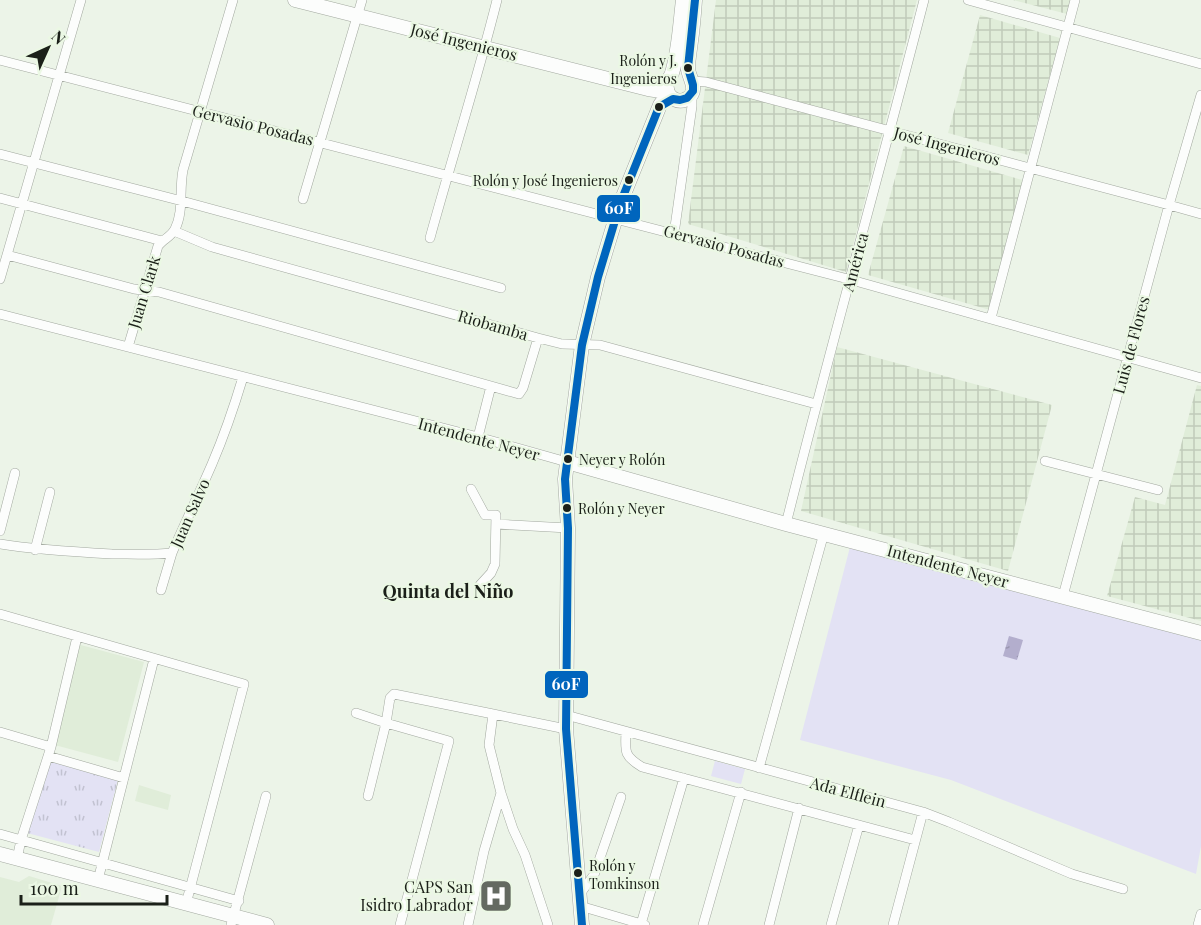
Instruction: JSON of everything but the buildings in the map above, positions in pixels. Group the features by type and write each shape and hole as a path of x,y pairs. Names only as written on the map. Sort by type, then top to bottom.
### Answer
{"street":[{"path":"0,279 81,0"},
{"path":"174,231 182,201 183,170 233,0"},
{"name":"José Ingenieros","path":"295,0 669,95"},
{"path":"303,199 362,0"},
{"path":"430,238 486,47 497,0"},
{"path":"683,0 678,43 671,76 666,86 669,95 681,101 688,98 691,84"},
{"path":"674,234 692,106 688,65 695,0"},
{"name":"América","path":"786,524 924,0"},
{"path":"968,0 1201,64"},
{"path":"991,318 1075,0"},
{"name":"Gervasio Posadas","path":"0,60 850,279 1201,378"},
{"path":"671,76 677,73 683,74 691,84"},
{"name":"José Ingenieros","path":"691,84 706,82 1201,214"},
{"path":"582,925 566,722 568,528 565,479 582,345 598,277 615,218 660,107 669,95"},
{"name":"Luis de Flores","path":"1063,596 1201,95"},
{"path":"0,154 501,288"},
{"path":"0,198 162,241"},
{"name":"Juan Clark","path":"128,347 158,246 174,231"},
{"name":"Riobamba","path":"174,231 212,247 538,338 562,344 600,345 816,404"},
{"path":"8,255 134,289 171,295 519,394 523,388 538,338"},
{"name":"Intendente Neyer","path":"0,314 478,437 786,524 1201,633"},
{"name":"Juan Salvo","path":"0,544 35,550 109,554 172,553 213,463 243,377"},
{"path":"478,437 491,386"},
{"path":"1045,461 1158,490"},
{"path":"0,531 15,473"},
{"path":"471,489 485,515 496,515 495,564 480,585"},
{"path":"35,550 50,492"},
{"path":"496,524 568,528"},
{"path":"759,768 824,533"},
{"path":"161,590 172,553"},
{"path":"0,614 244,684 186,904"},
{"path":"17,859 49,752 77,637"},
{"path":"98,880 154,658"},
{"name":"Ada Elflein","path":"386,723 390,698 394,694 493,714 566,722 626,732 923,812 1072,874 1123,889"},
{"path":"356,713 449,741 399,925"},
{"path":"493,714 489,745 501,793 525,855 548,925"},
{"path":"368,796 386,723"},
{"path":"0,732 124,778"},
{"path":"626,732 625,752 631,760 642,766 915,840"},
{"path":"579,901 643,925 684,778"},
{"path":"703,925 741,792"},
{"path":"468,925 484,851 501,793"},
{"path":"232,921 267,796"},
{"path":"572,925 579,901 594,875 621,796"},
{"path":"769,925 800,808"},
{"path":"893,925 923,812"},
{"path":"831,925 859,825"},
{"path":"0,834 239,901"},
{"path":"0,854 186,904 232,921 267,925"}],"shaded area":[{"path":"716,0 917,0 846,272 688,224"},
{"path":"1013,0 1071,0 1067,14"},
{"path":"980,15 1060,38 1028,155 948,133"},
{"path":"904,146 1026,181 990,310 868,275"},
{"path":"837,347 1052,405 1008,571 801,511"},
{"path":"1197,385 1201,386 1201,621 1107,596 1135,497 1165,505"},
{"path":"77,644 144,662 118,762 51,744"},
{"path":"139,785 171,795 168,810 135,801"},
{"path":"29,876 62,886 51,925 0,925 0,877 19,882"}],"green space":[{"path":"850,547 1201,640 1201,846 1196,874 951,780 800,740"},
{"path":"49,753 120,772 99,852 27,833"},
{"path":"715,761 745,769 741,784 711,776"}],"water":[{"path":"1009,636 1023,640 1017,660 1003,656"}],"transit line":[{"name":"60F","path":"582,925 566,729 568,528 565,479 582,345 598,277 620,204 659,107 673,99 687,98 693,91 688,68 695,0"}],"place":[{"name":"Rolón y J. Ingenieros","path":"688,68"},
{"name":"Rolón y José Ingenieros","path":"629,180"},
{"name":"Neyer y Rolón","path":"568,459"},
{"name":"Rolón y Neyer","path":"567,508"},
{"name":"Rolón y Tomkinson","path":"578,873"},
{"name":"CAPS San Isidro Labrador","path":"496,896"}],"district":[{"name":"Quinta del Niño","path":"448,592"}]}
